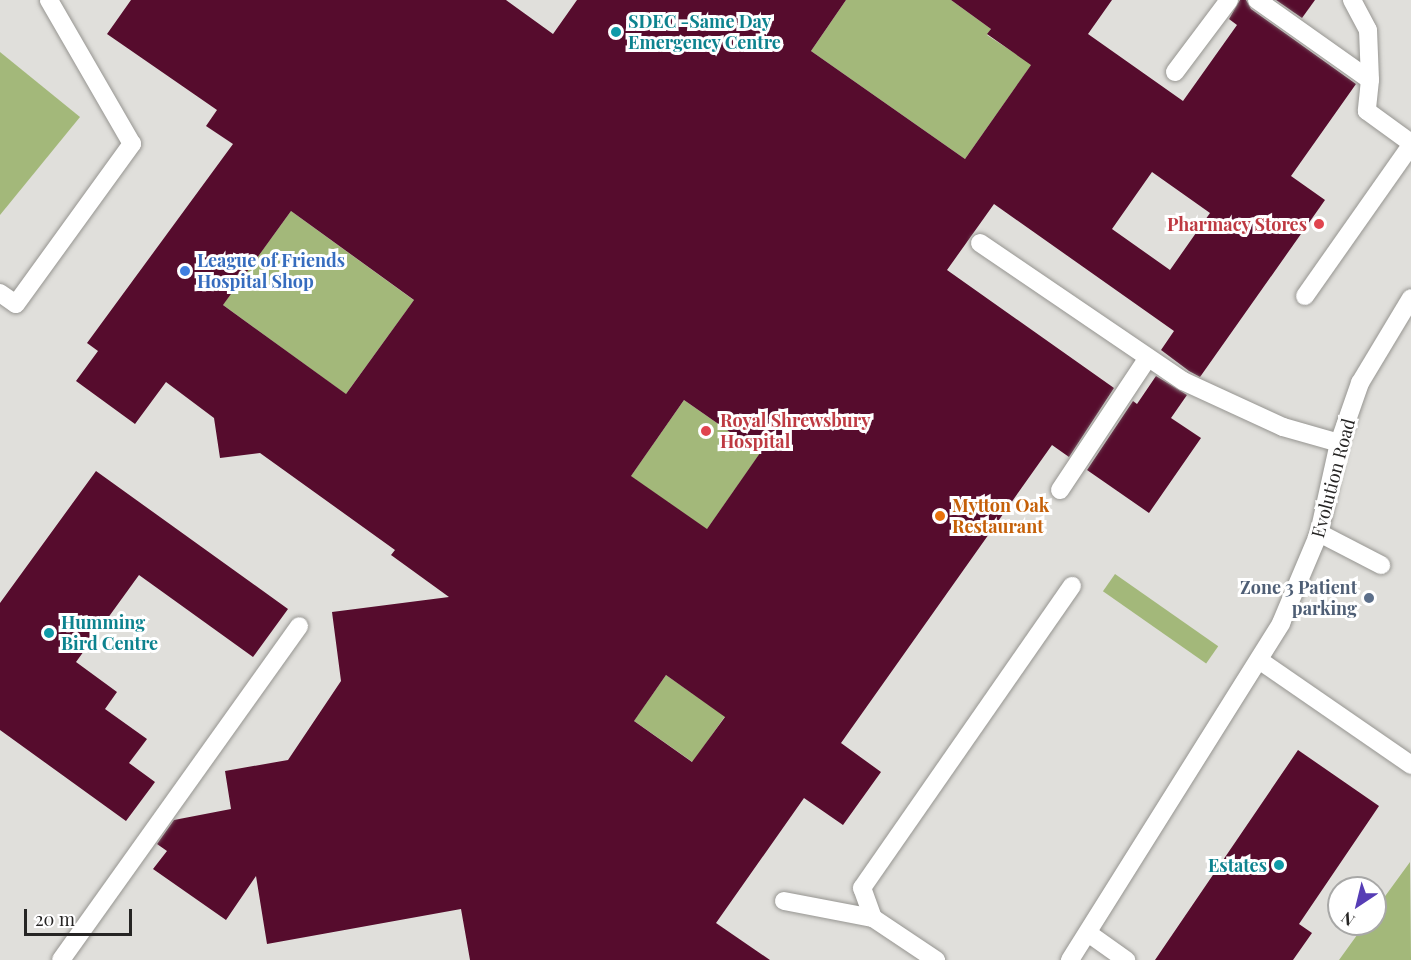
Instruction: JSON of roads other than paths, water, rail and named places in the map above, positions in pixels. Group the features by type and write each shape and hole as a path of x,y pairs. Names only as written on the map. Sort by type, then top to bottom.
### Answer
{"lane":[{"path":"0,292 16,304 132,144 49,0"},
{"path":"1175,72 1229,0"},
{"path":"1257,0 1370,80"},
{"path":"1305,296 1411,144 1367,111 1370,80 1368,30 1352,0"},
{"path":"980,243 1183,381 1283,427 1339,443"},
{"name":"Evolution Road","path":"1070,960 1281,624 1319,533 1339,443 1360,383 1411,298"},
{"path":"1060,490 1148,359"},
{"path":"1319,533 1381,565"},
{"path":"873,918 862,888 1072,586"},
{"path":"61,960 299,626"},
{"path":"1259,660 1411,765"},
{"path":"784,901 873,918 936,960"},
{"path":"1088,933 1126,960"}],"place":[{"name":"SDEC -Same Day Emergency Centre","path":"616,32"},
{"name":"Pharmacy Stores","path":"1319,224"},
{"name":"League of Friends Hospital Shop","path":"185,271"},
{"name":"Royal Shrewsbury Hospital","path":"706,431"},
{"name":"Mytton Oak Restaurant","path":"940,516"},
{"name":"Zone 3 Patient parking","path":"1369,598"},
{"name":"Humming Bird Centre","path":"49,633"},
{"name":"Estates","path":"1279,865"}]}
